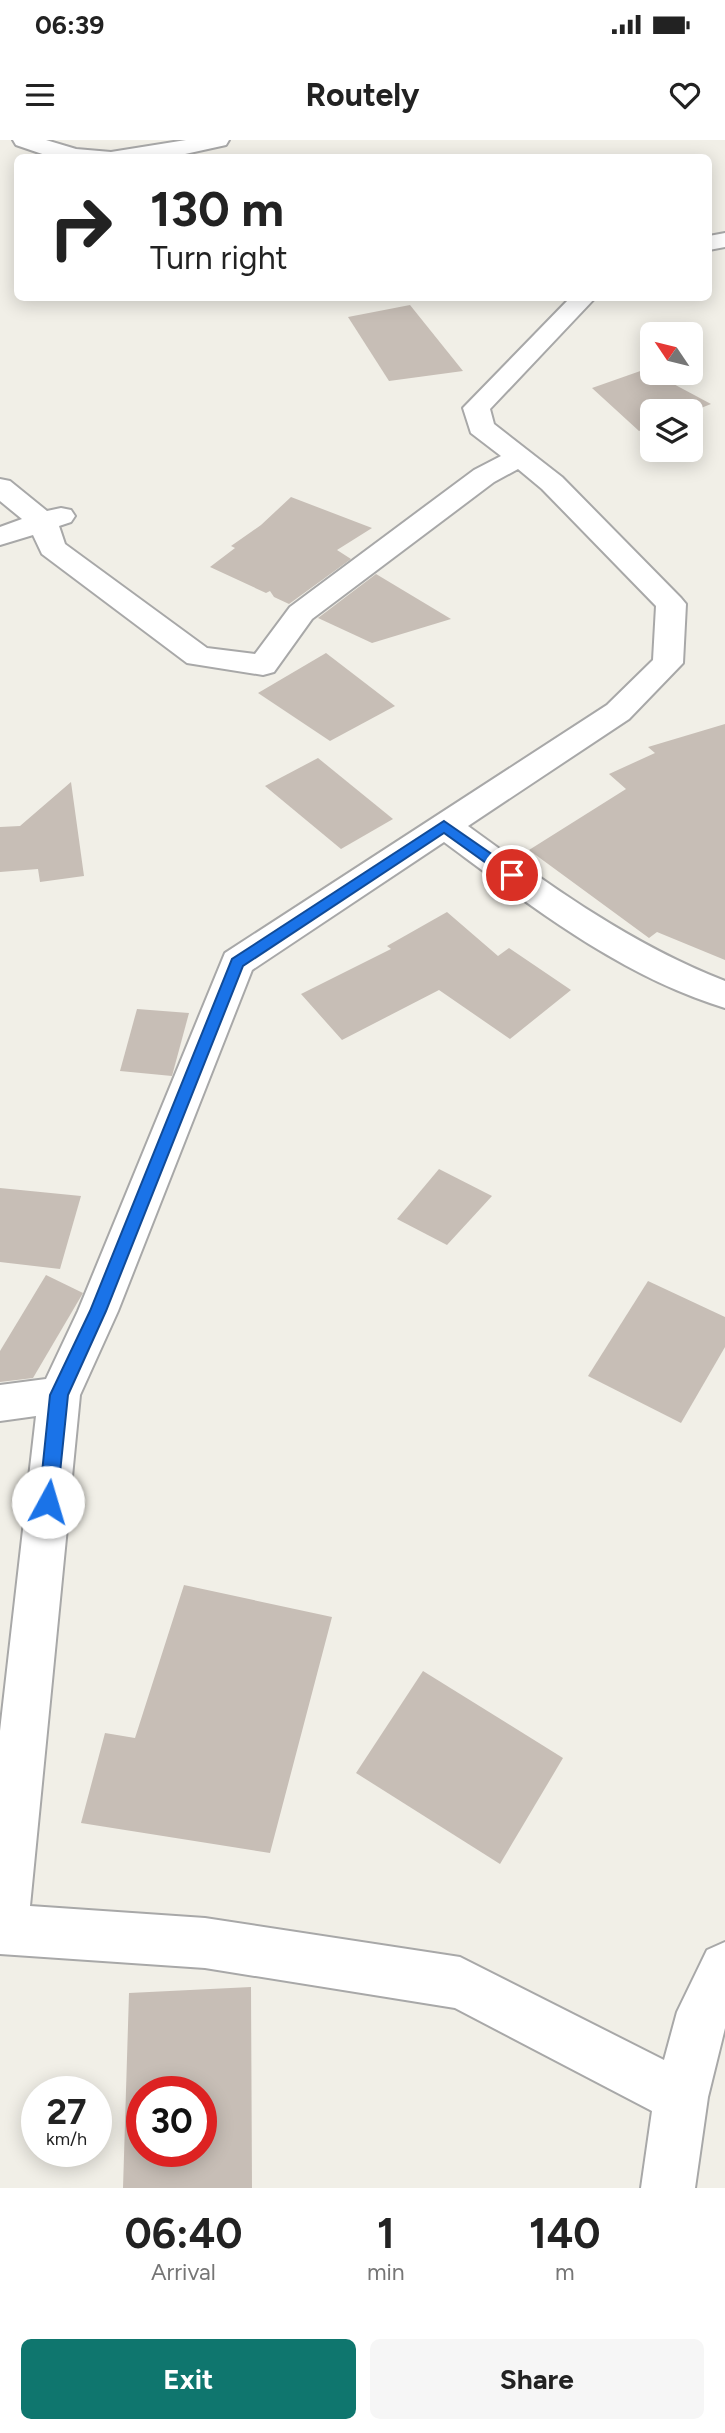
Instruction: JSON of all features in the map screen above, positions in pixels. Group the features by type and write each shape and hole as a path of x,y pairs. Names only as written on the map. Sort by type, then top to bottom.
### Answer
{"street":[{"path":"23,140 70,154"},
{"path":"146,154 218,140"},
{"path":"580,301 477,408 481,427 552,483 671,604 668,663 618,712 237,962 98,1311 59,1395 1,1928 205,1943 460,1983 681,2097"},
{"path":"52,519 52,548 198,656 262,665 301,613 484,476 519,457"},
{"path":"0,487 52,519"},
{"path":"0,536 52,519"},
{"path":"444,826 579,923 684,981 725,995"},
{"path":"0,1404 59,1395"},
{"path":"668,2188 681,2097 703,2012 725,1968"}],"building":[{"path":"410,305 463,371 389,381 348,317"},
{"path":"640,371 640,385 676,385 702,399 640,399 639,431 592,388"},
{"path":"291,497 372,528 337,550 351,559 289,604 274,597 270,591 266,593 210,567 235,548 231,546 261,525"},
{"path":"376,574 451,619 372,643 318,618"},
{"path":"326,653 395,706 330,741 258,693"},
{"path":"725,724 725,960 657,932 649,938 529,850 626,789 609,774 655,753 648,747"},
{"path":"318,758 393,819 341,849 265,786"},
{"path":"71,782 84,876 40,882 38,869 0,872 0,827 20,826"},
{"path":"447,912 498,956 509,948 571,990 510,1039 439,990 342,1040 301,994 391,949 387,946"},
{"path":"137,1009 189,1013 172,1076 120,1071"},
{"path":"439,1169 492,1196 447,1245 397,1219"},
{"path":"0,1188 81,1196 60,1269 0,1262"},
{"path":"46,1275 83,1293 33,1378 0,1382 0,1351"},
{"path":"648,1281 725,1317 725,1347 681,1423 588,1376"},
{"path":"184,1585 332,1617 270,1853 81,1823 105,1733 135,1738"},
{"path":"423,1671 563,1758 500,1864 356,1773"},
{"path":"251,1987 252,2188 123,2188 126,2090 126,2167 217,2167 217,2076 126,2076 129,1993"}],"route":[{"path":"48,1502 59,1395 98,1311 237,962 444,826 512,875"}]}
